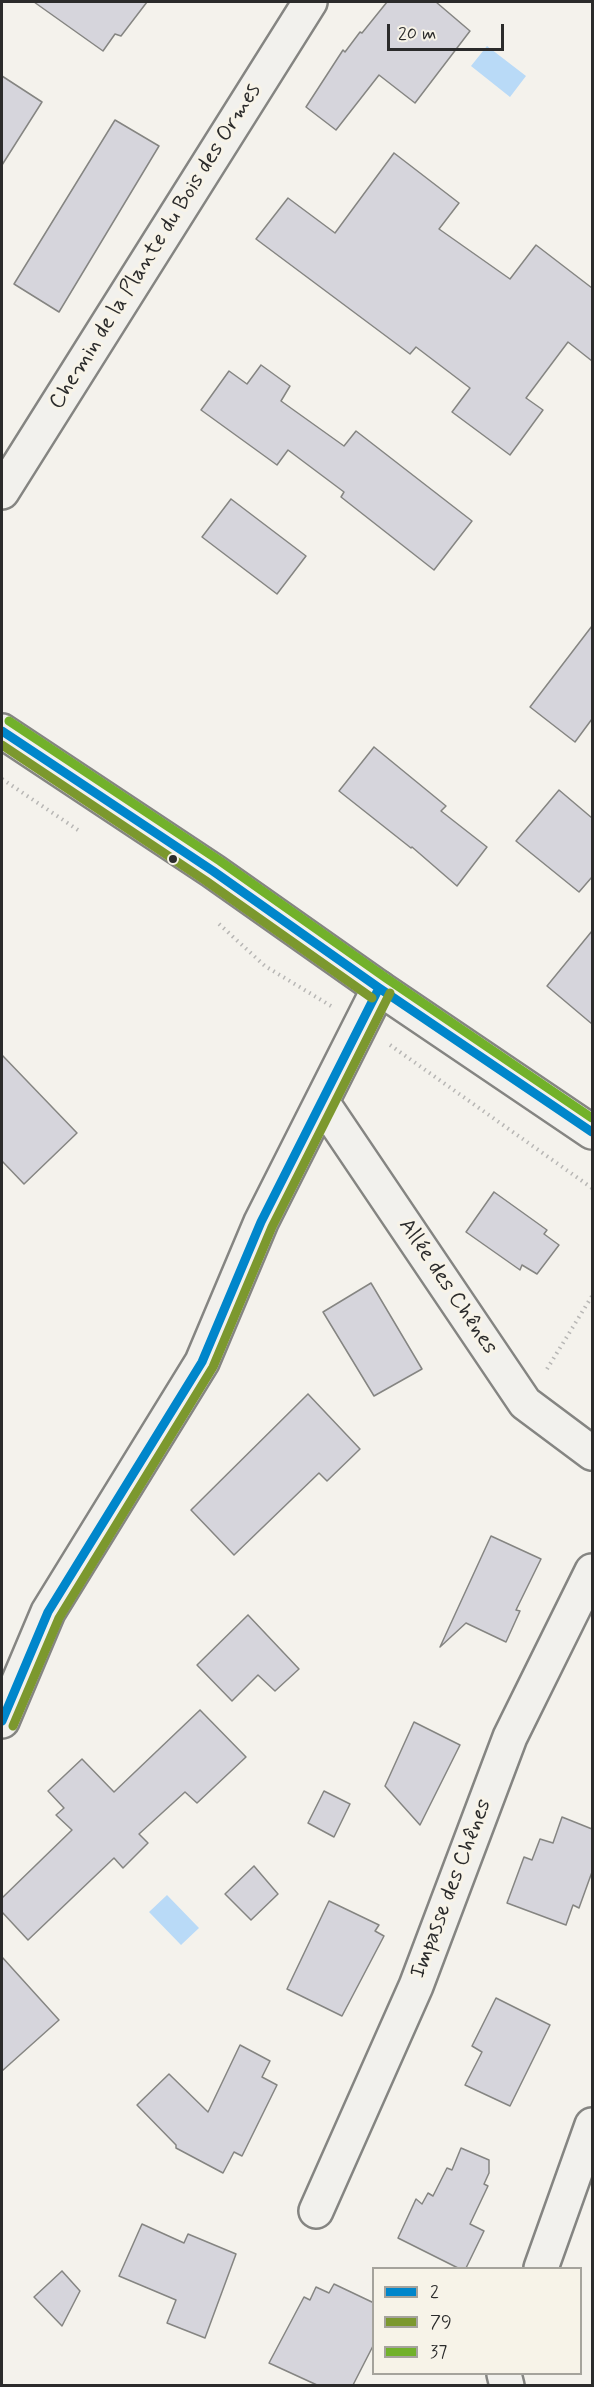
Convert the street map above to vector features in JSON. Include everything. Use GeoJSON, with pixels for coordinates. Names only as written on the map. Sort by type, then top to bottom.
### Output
{"type":"FeatureCollection","features":[{"type":"Feature","properties":{"kind":"street","name":"Chemin de la Plante du Bois des Ormes"},"geometry":{"type":"LineString","coordinates":[[2,492],[310,2]]}},
{"type":"Feature","properties":{"kind":"street"},"geometry":{"type":"LineString","coordinates":[[2,731],[213,871],[379,988],[592,1132]]}},
{"type":"Feature","properties":{"kind":"street"},"geometry":{"type":"LineString","coordinates":[[2,1721],[48,1612],[202,1362],[261,1222],[379,988]]}},
{"type":"Feature","properties":{"kind":"street","name":"Allée des Chênes"},"geometry":{"type":"LineString","coordinates":[[322,1102],[525,1403],[592,1453]]}},
{"type":"Feature","properties":{"kind":"street","name":"Impasse des Chênes"},"geometry":{"type":"LineString","coordinates":[[316,2211],[416,1986],[510,1737],[592,1571]]}},
{"type":"Feature","properties":{"kind":"street"},"geometry":{"type":"LineString","coordinates":[[541,2267],[592,2128]]}},
{"type":"Feature","properties":{"kind":"path"},"geometry":{"type":"LineString","coordinates":[[2,779],[83,833]]}},
{"type":"Feature","properties":{"kind":"path"},"geometry":{"type":"LineString","coordinates":[[212,916],[265,966],[360,1025],[592,1188]]}},
{"type":"Feature","properties":{"kind":"path"},"geometry":{"type":"LineString","coordinates":[[525,1403],[592,1296]]}},
{"type":"Feature","properties":{"kind":"water"},"geometry":{"type":"Polygon","coordinates":[[[487,46],[526,76],[510,97],[471,66],[487,46]]]}},
{"type":"Feature","properties":{"kind":"water"},"geometry":{"type":"Polygon","coordinates":[[[167,1895],[199,1928],[181,1945],[149,1912],[167,1895]]]}},
{"type":"Feature","properties":{"kind":"building"},"geometry":{"type":"Polygon","coordinates":[[[34,2],[147,2],[121,36],[115,34],[103,51],[34,2]]]}},
{"type":"Feature","properties":{"kind":"building"},"geometry":{"type":"Polygon","coordinates":[[[387,2],[436,2],[470,31],[415,103],[379,75],[336,130],[306,107],[343,50],[345,52],[387,2]]]}},
{"type":"Feature","properties":{"kind":"building"},"geometry":{"type":"Polygon","coordinates":[[[2,76],[42,102],[2,165],[2,76]]]}},
{"type":"Feature","properties":{"kind":"building"},"geometry":{"type":"Polygon","coordinates":[[[115,120],[159,146],[59,312],[14,284],[115,120]]]}},
{"type":"Feature","properties":{"kind":"building"},"geometry":{"type":"Polygon","coordinates":[[[394,153],[459,203],[439,229],[510,279],[536,245],[592,288],[592,361],[568,342],[526,398],[543,410],[510,455],[452,412],[470,388],[416,347],[410,354],[256,239],[288,198],[335,233],[394,153]]]}},
{"type":"Feature","properties":{"kind":"building"},"geometry":{"type":"Polygon","coordinates":[[[261,365],[290,386],[281,401],[344,446],[356,431],[472,521],[434,570],[341,497],[344,492],[288,450],[277,465],[201,410],[229,371],[247,384],[261,365]]]}},
{"type":"Feature","properties":{"kind":"building"},"geometry":{"type":"Polygon","coordinates":[[[231,499],[306,556],[277,594],[202,537],[231,499]]]}},
{"type":"Feature","properties":{"kind":"building"},"geometry":{"type":"Polygon","coordinates":[[[592,626],[592,719],[575,742],[530,707],[592,626]]]}},
{"type":"Feature","properties":{"kind":"building"},"geometry":{"type":"Polygon","coordinates":[[[374,747],[446,806],[441,811],[487,847],[457,886],[412,847],[339,791],[374,747]]]}},
{"type":"Feature","properties":{"kind":"building"},"geometry":{"type":"Polygon","coordinates":[[[559,790],[592,818],[592,877],[579,892],[516,841],[559,790]]]}},
{"type":"Feature","properties":{"kind":"building"},"geometry":{"type":"Polygon","coordinates":[[[592,931],[592,1024],[547,986],[592,931]]]}},
{"type":"Feature","properties":{"kind":"building"},"geometry":{"type":"Polygon","coordinates":[[[2,1055],[77,1133],[24,1184],[2,1161],[2,1055]]]}},
{"type":"Feature","properties":{"kind":"building"},"geometry":{"type":"Polygon","coordinates":[[[494,1192],[547,1230],[544,1234],[559,1245],[537,1274],[522,1265],[520,1270],[466,1232],[494,1192]]]}},
{"type":"Feature","properties":{"kind":"building"},"geometry":{"type":"Polygon","coordinates":[[[371,1283],[422,1369],[374,1396],[323,1312],[371,1283]]]}},
{"type":"Feature","properties":{"kind":"building"},"geometry":{"type":"Polygon","coordinates":[[[308,1394],[360,1449],[327,1481],[319,1473],[234,1555],[191,1510],[308,1394]]]}},
{"type":"Feature","properties":{"kind":"building"},"geometry":{"type":"Polygon","coordinates":[[[491,1536],[541,1559],[516,1610],[520,1611],[506,1642],[466,1623],[440,1647],[491,1536]]]}},
{"type":"Feature","properties":{"kind":"building"},"geometry":{"type":"Polygon","coordinates":[[[248,1615],[299,1669],[275,1691],[258,1675],[232,1701],[197,1665],[248,1615]]]}},
{"type":"Feature","properties":{"kind":"building"},"geometry":{"type":"Polygon","coordinates":[[[200,1710],[246,1757],[197,1803],[185,1792],[139,1834],[148,1843],[123,1868],[114,1858],[28,1940],[2,1912],[2,1898],[72,1830],[56,1815],[64,1808],[48,1791],[82,1759],[114,1792],[200,1710]]]}},
{"type":"Feature","properties":{"kind":"building"},"geometry":{"type":"Polygon","coordinates":[[[414,1722],[460,1745],[420,1825],[385,1786],[414,1722]]]}},
{"type":"Feature","properties":{"kind":"building"},"geometry":{"type":"Polygon","coordinates":[[[324,1791],[350,1804],[334,1837],[308,1823],[324,1791]]]}},
{"type":"Feature","properties":{"kind":"building"},"geometry":{"type":"Polygon","coordinates":[[[562,1817],[592,1829],[592,1872],[579,1908],[573,1905],[566,1925],[507,1903],[524,1857],[532,1860],[540,1839],[553,1843],[562,1817]]]}},
{"type":"Feature","properties":{"kind":"building"},"geometry":{"type":"Polygon","coordinates":[[[254,1866],[278,1894],[251,1920],[225,1894],[254,1866]]]}},
{"type":"Feature","properties":{"kind":"building"},"geometry":{"type":"Polygon","coordinates":[[[329,1901],[379,1925],[375,1931],[384,1936],[342,2016],[287,1989],[329,1901]]]}},
{"type":"Feature","properties":{"kind":"building"},"geometry":{"type":"Polygon","coordinates":[[[2,1957],[59,2020],[2,2071],[2,1957]]]}},
{"type":"Feature","properties":{"kind":"building"},"geometry":{"type":"Polygon","coordinates":[[[496,1998],[550,2025],[510,2106],[465,2085],[482,2052],[472,2046],[496,1998]]]}},
{"type":"Feature","properties":{"kind":"building"},"geometry":{"type":"Polygon","coordinates":[[[240,2045],[270,2061],[262,2077],[277,2085],[242,2156],[234,2152],[223,2173],[176,2148],[176,2145],[137,2105],[169,2074],[208,2112],[240,2045]]]}},
{"type":"Feature","properties":{"kind":"building"},"geometry":{"type":"Polygon","coordinates":[[[461,2148],[489,2160],[489,2173],[484,2184],[488,2186],[470,2224],[484,2231],[466,2267],[456,2267],[398,2238],[416,2199],[422,2204],[428,2193],[433,2196],[447,2168],[452,2170],[461,2148]]]}},
{"type":"Feature","properties":{"kind":"building"},"geometry":{"type":"Polygon","coordinates":[[[142,2224],[184,2243],[188,2234],[236,2254],[205,2338],[167,2323],[176,2300],[119,2276],[142,2224]]]}},
{"type":"Feature","properties":{"kind":"building"},"geometry":{"type":"Polygon","coordinates":[[[62,2271],[80,2291],[62,2326],[34,2297],[62,2271]]]}},
{"type":"Feature","properties":{"kind":"building"},"geometry":{"type":"Polygon","coordinates":[[[334,2284],[372,2302],[372,2348],[353,2385],[317,2385],[269,2363],[304,2297],[310,2300],[316,2287],[329,2293],[334,2284]]]}},
{"type":"Feature","properties":{"kind":"transit line","name":"37"},"geometry":{"type":"LineString","coordinates":[[9,721],[220,861],[386,978],[592,1118]]}},
{"type":"Feature","properties":{"kind":"transit line","name":"2"},"geometry":{"type":"LineString","coordinates":[[2,731],[213,871],[379,988],[592,1132]]}},
{"type":"Feature","properties":{"kind":"transit line","name":"79"},"geometry":{"type":"LineString","coordinates":[[2,745],[206,881],[372,998]]}},
{"type":"Feature","properties":{"kind":"transit line","name":"2"},"geometry":{"type":"LineString","coordinates":[[2,1721],[48,1612],[202,1362],[261,1222],[379,988]]}},
{"type":"Feature","properties":{"kind":"transit line","name":"79"},"geometry":{"type":"LineString","coordinates":[[13,1726],[59,1618],[213,1367],[272,1227],[390,993]]}}]}
